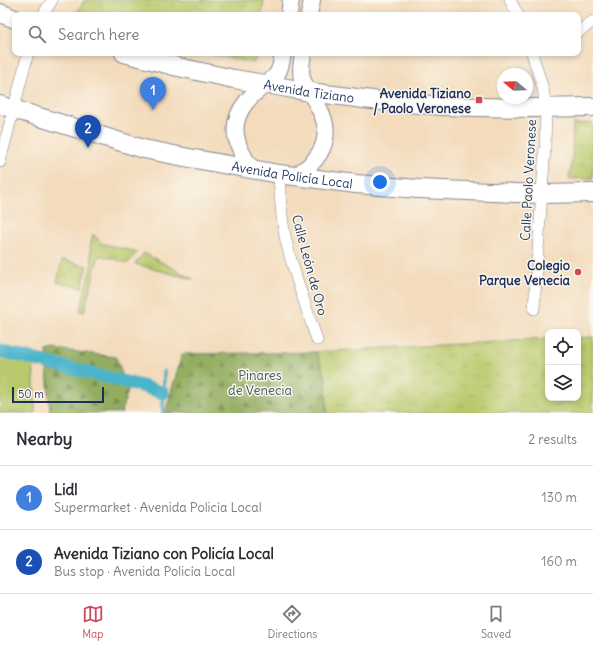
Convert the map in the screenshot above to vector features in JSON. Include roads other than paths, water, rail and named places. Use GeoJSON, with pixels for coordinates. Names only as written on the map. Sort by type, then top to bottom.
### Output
{"type":"FeatureCollection","features":[{"type":"Feature","properties":{"kind":"main road"},"geometry":{"type":"LineString","coordinates":[[0,13],[12,18]]}},
{"type":"Feature","properties":{"kind":"main road","name":"Avenida Tiziano"},"geometry":{"type":"LineString","coordinates":[[136,56],[234,79],[310,92],[372,100],[443,106],[498,108],[593,106]]}},
{"type":"Feature","properties":{"kind":"main road","name":"Avenida Policía Local"},"geometry":{"type":"LineString","coordinates":[[7,107],[144,149],[286,175],[356,184],[419,189],[542,194],[593,193]]}},
{"type":"Feature","properties":{"kind":"street"},"geometry":{"type":"LineString","coordinates":[[45,12],[52,0]]}},
{"type":"Feature","properties":{"kind":"street"},"geometry":{"type":"LineString","coordinates":[[290,12],[292,0]]}},
{"type":"Feature","properties":{"kind":"street"},"geometry":{"type":"LineString","coordinates":[[310,12],[312,0]]}},
{"type":"Feature","properties":{"kind":"street"},"geometry":{"type":"LineString","coordinates":[[510,0],[516,12]]}},
{"type":"Feature","properties":{"kind":"street"},"geometry":{"type":"LineString","coordinates":[[581,30],[593,21]]}},
{"type":"Feature","properties":{"kind":"street"},"geometry":{"type":"LineString","coordinates":[[0,162],[7,107],[27,56]]}},
{"type":"Feature","properties":{"kind":"street"},"geometry":{"type":"LineString","coordinates":[[252,169],[239,150],[236,135],[237,121],[243,107],[247,102],[278,73],[282,56]]}},
{"type":"Feature","properties":{"kind":"street"},"geometry":{"type":"LineString","coordinates":[[286,175],[303,171],[315,160],[325,141],[326,127],[324,120],[301,76],[303,56]]}},
{"type":"Feature","properties":{"kind":"street","name":"Calle Paolo Veronese"},"geometry":{"type":"LineString","coordinates":[[534,309],[545,147],[546,107],[535,56]]}},
{"type":"Feature","properties":{"kind":"street","name":"Calle León de Oro"},"geometry":{"type":"LineString","coordinates":[[286,175],[282,212],[286,241],[317,340]]}},
{"type":"Feature","properties":{"kind":"waterway"},"geometry":{"type":"LineString","coordinates":[[0,351],[142,386],[163,393]]}},
{"type":"Feature","properties":{"kind":"waterway"},"geometry":{"type":"LineString","coordinates":[[163,413],[164,371]]}},
{"type":"Feature","properties":{"kind":"place","name":"Avenida Tiziano / Paolo Veronese"},"geometry":{"type":"Point","coordinates":[479,100]}},
{"type":"Feature","properties":{"kind":"place","name":"Lidl"},"geometry":{"type":"Point","coordinates":[153,110]}},
{"type":"Feature","properties":{"kind":"place","name":"Avenida Tiziano con Policía Local"},"geometry":{"type":"Point","coordinates":[88,148]}},
{"type":"Feature","properties":{"kind":"place","name":"Colegio Parque Venecia"},"geometry":{"type":"Point","coordinates":[578,272]}},
{"type":"Feature","properties":{"kind":"park label","name":"Pinares de Venecia"},"geometry":{"type":"Point","coordinates":[260,382]}}]}
